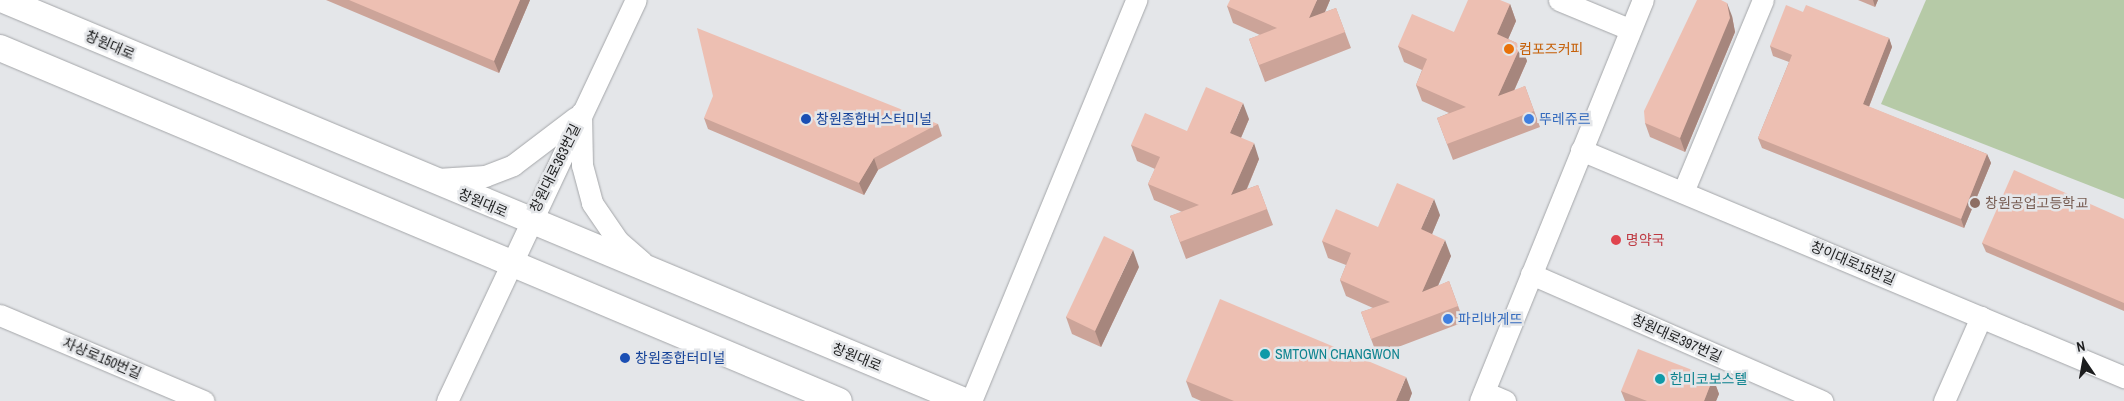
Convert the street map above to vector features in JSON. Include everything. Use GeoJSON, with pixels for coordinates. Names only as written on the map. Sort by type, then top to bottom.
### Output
{"type":"FeatureCollection","features":[{"type":"Feature","properties":{"kind":"main road","name":"창원대로"},"geometry":{"type":"LineString","coordinates":[[4,0],[528,223],[964,401]]}},
{"type":"Feature","properties":{"kind":"main road"},"geometry":{"type":"LineString","coordinates":[[0,48],[840,401]]}},
{"type":"Feature","properties":{"kind":"street","name":"창원대로363번길"},"geometry":{"type":"LineString","coordinates":[[447,401],[528,223],[636,0]]}},
{"type":"Feature","properties":{"kind":"street"},"geometry":{"type":"LineString","coordinates":[[971,401],[1136,0]]}},
{"type":"Feature","properties":{"kind":"street"},"geometry":{"type":"LineString","coordinates":[[1559,0],[1629,29]]}},
{"type":"Feature","properties":{"kind":"street"},"geometry":{"type":"LineString","coordinates":[[1505,401],[1482,397],[1629,29],[1643,0]]}},
{"type":"Feature","properties":{"kind":"street"},"geometry":{"type":"LineString","coordinates":[[1683,192],[1763,0]]}},
{"type":"Feature","properties":{"kind":"street","name":"창원대로363번길"},"geometry":{"type":"LineString","coordinates":[[424,179],[485,176],[513,165],[581,113]]}},
{"type":"Feature","properties":{"kind":"street","name":"창원대로363번길"},"geometry":{"type":"LineString","coordinates":[[581,113],[582,165],[592,203],[618,241],[656,275]]}},
{"type":"Feature","properties":{"kind":"street","name":"창이대로15번길"},"geometry":{"type":"LineString","coordinates":[[1581,150],[2124,377]]}},
{"type":"Feature","properties":{"kind":"street","name":"창원대로397번길"},"geometry":{"type":"LineString","coordinates":[[1531,274],[1822,401]]}},
{"type":"Feature","properties":{"kind":"street","name":"차상로150번길"},"geometry":{"type":"LineString","coordinates":[[0,315],[204,401]]}},
{"type":"Feature","properties":{"kind":"street"},"geometry":{"type":"LineString","coordinates":[[1944,401],[1981,317]]}},
{"type":"Feature","properties":{"kind":"green space"},"geometry":{"type":"Polygon","coordinates":[[[1926,0],[2124,0],[2124,199],[1881,104],[1926,0]]]}},
{"type":"Feature","properties":{"kind":"building"},"geometry":{"type":"Polygon","coordinates":[[[349,0],[520,0],[494,61],[349,0]]]}},
{"type":"Feature","properties":{"kind":"building"},"geometry":{"type":"Polygon","coordinates":[[[1230,0],[1317,0],[1309,18],[1336,8],[1345,32],[1259,65],[1249,39],[1277,28],[1227,6],[1230,0]]]}},
{"type":"Feature","properties":{"kind":"building"},"geometry":{"type":"Polygon","coordinates":[[[1468,0],[1500,0],[1510,4],[1497,34],[1521,45],[1498,96],[1525,86],[1534,111],[1447,144],[1437,118],[1466,107],[1416,85],[1427,59],[1398,46],[1412,14],[1454,32],[1468,0]]]}},
{"type":"Feature","properties":{"kind":"building"},"geometry":{"type":"Polygon","coordinates":[[[1697,0],[1721,0],[1727,3],[1730,18],[1680,138],[1645,123],[1644,111],[1697,0]]]}},
{"type":"Feature","properties":{"kind":"building"},"geometry":{"type":"Polygon","coordinates":[[[1786,5],[1803,12],[1806,5],[1889,38],[1863,104],[1987,154],[1961,219],[1758,138],[1792,55],[1770,46],[1786,5]]]}},
{"type":"Feature","properties":{"kind":"building","name":"창원종합버스터미널"},"geometry":{"type":"Polygon","coordinates":[[[697,28],[938,124],[874,158],[859,183],[704,118],[713,96],[697,28]]]}},
{"type":"Feature","properties":{"kind":"building"},"geometry":{"type":"Polygon","coordinates":[[[1206,87],[1243,103],[1230,133],[1254,143],[1231,195],[1258,185],[1267,209],[1180,242],[1170,216],[1199,205],[1148,184],[1160,157],[1131,145],[1145,113],[1187,131],[1206,87]]]}},
{"type":"Feature","properties":{"kind":"building"},"geometry":{"type":"Polygon","coordinates":[[[2014,170],[2124,219],[2124,303],[1982,243],[2014,170]]]}},
{"type":"Feature","properties":{"kind":"building"},"geometry":{"type":"Polygon","coordinates":[[[1397,183],[1434,199],[1421,229],[1445,240],[1422,292],[1449,281],[1458,306],[1371,339],[1361,312],[1390,302],[1340,280],[1351,253],[1322,241],[1336,209],[1378,227],[1397,183]]]}},
{"type":"Feature","properties":{"kind":"building"},"geometry":{"type":"Polygon","coordinates":[[[1104,236],[1133,250],[1095,331],[1066,317],[1104,236]]]}},
{"type":"Feature","properties":{"kind":"building","name":"SMTOWN CHANGWON"},"geometry":{"type":"Polygon","coordinates":[[[1220,299],[1406,377],[1396,401],[1234,401],[1186,381],[1220,299]]]}},
{"type":"Feature","properties":{"kind":"building"},"geometry":{"type":"Polygon","coordinates":[[[1638,349],[1713,378],[1704,401],[1647,401],[1621,391],[1638,349]]]}},
{"type":"Feature","properties":{"kind":"place","name":"컴포즈커피"},"geometry":{"type":"Point","coordinates":[1509,49]}},
{"type":"Feature","properties":{"kind":"place","name":"창원종합버스터미널"},"geometry":{"type":"Point","coordinates":[806,119]}},
{"type":"Feature","properties":{"kind":"place","name":"뚜레쥬르"},"geometry":{"type":"Point","coordinates":[1529,119]}},
{"type":"Feature","properties":{"kind":"place","name":"창원공업고등학교"},"geometry":{"type":"Point","coordinates":[1975,203]}},
{"type":"Feature","properties":{"kind":"place","name":"명약국"},"geometry":{"type":"Point","coordinates":[1616,240]}},
{"type":"Feature","properties":{"kind":"place","name":"파리바게뜨"},"geometry":{"type":"Point","coordinates":[1448,319]}},
{"type":"Feature","properties":{"kind":"place","name":"SMTOWN CHANGWON"},"geometry":{"type":"Point","coordinates":[1265,354]}},
{"type":"Feature","properties":{"kind":"place","name":"창원종합터미널"},"geometry":{"type":"Point","coordinates":[625,358]}},
{"type":"Feature","properties":{"kind":"place","name":"한미코보스텔"},"geometry":{"type":"Point","coordinates":[1660,379]}}]}
